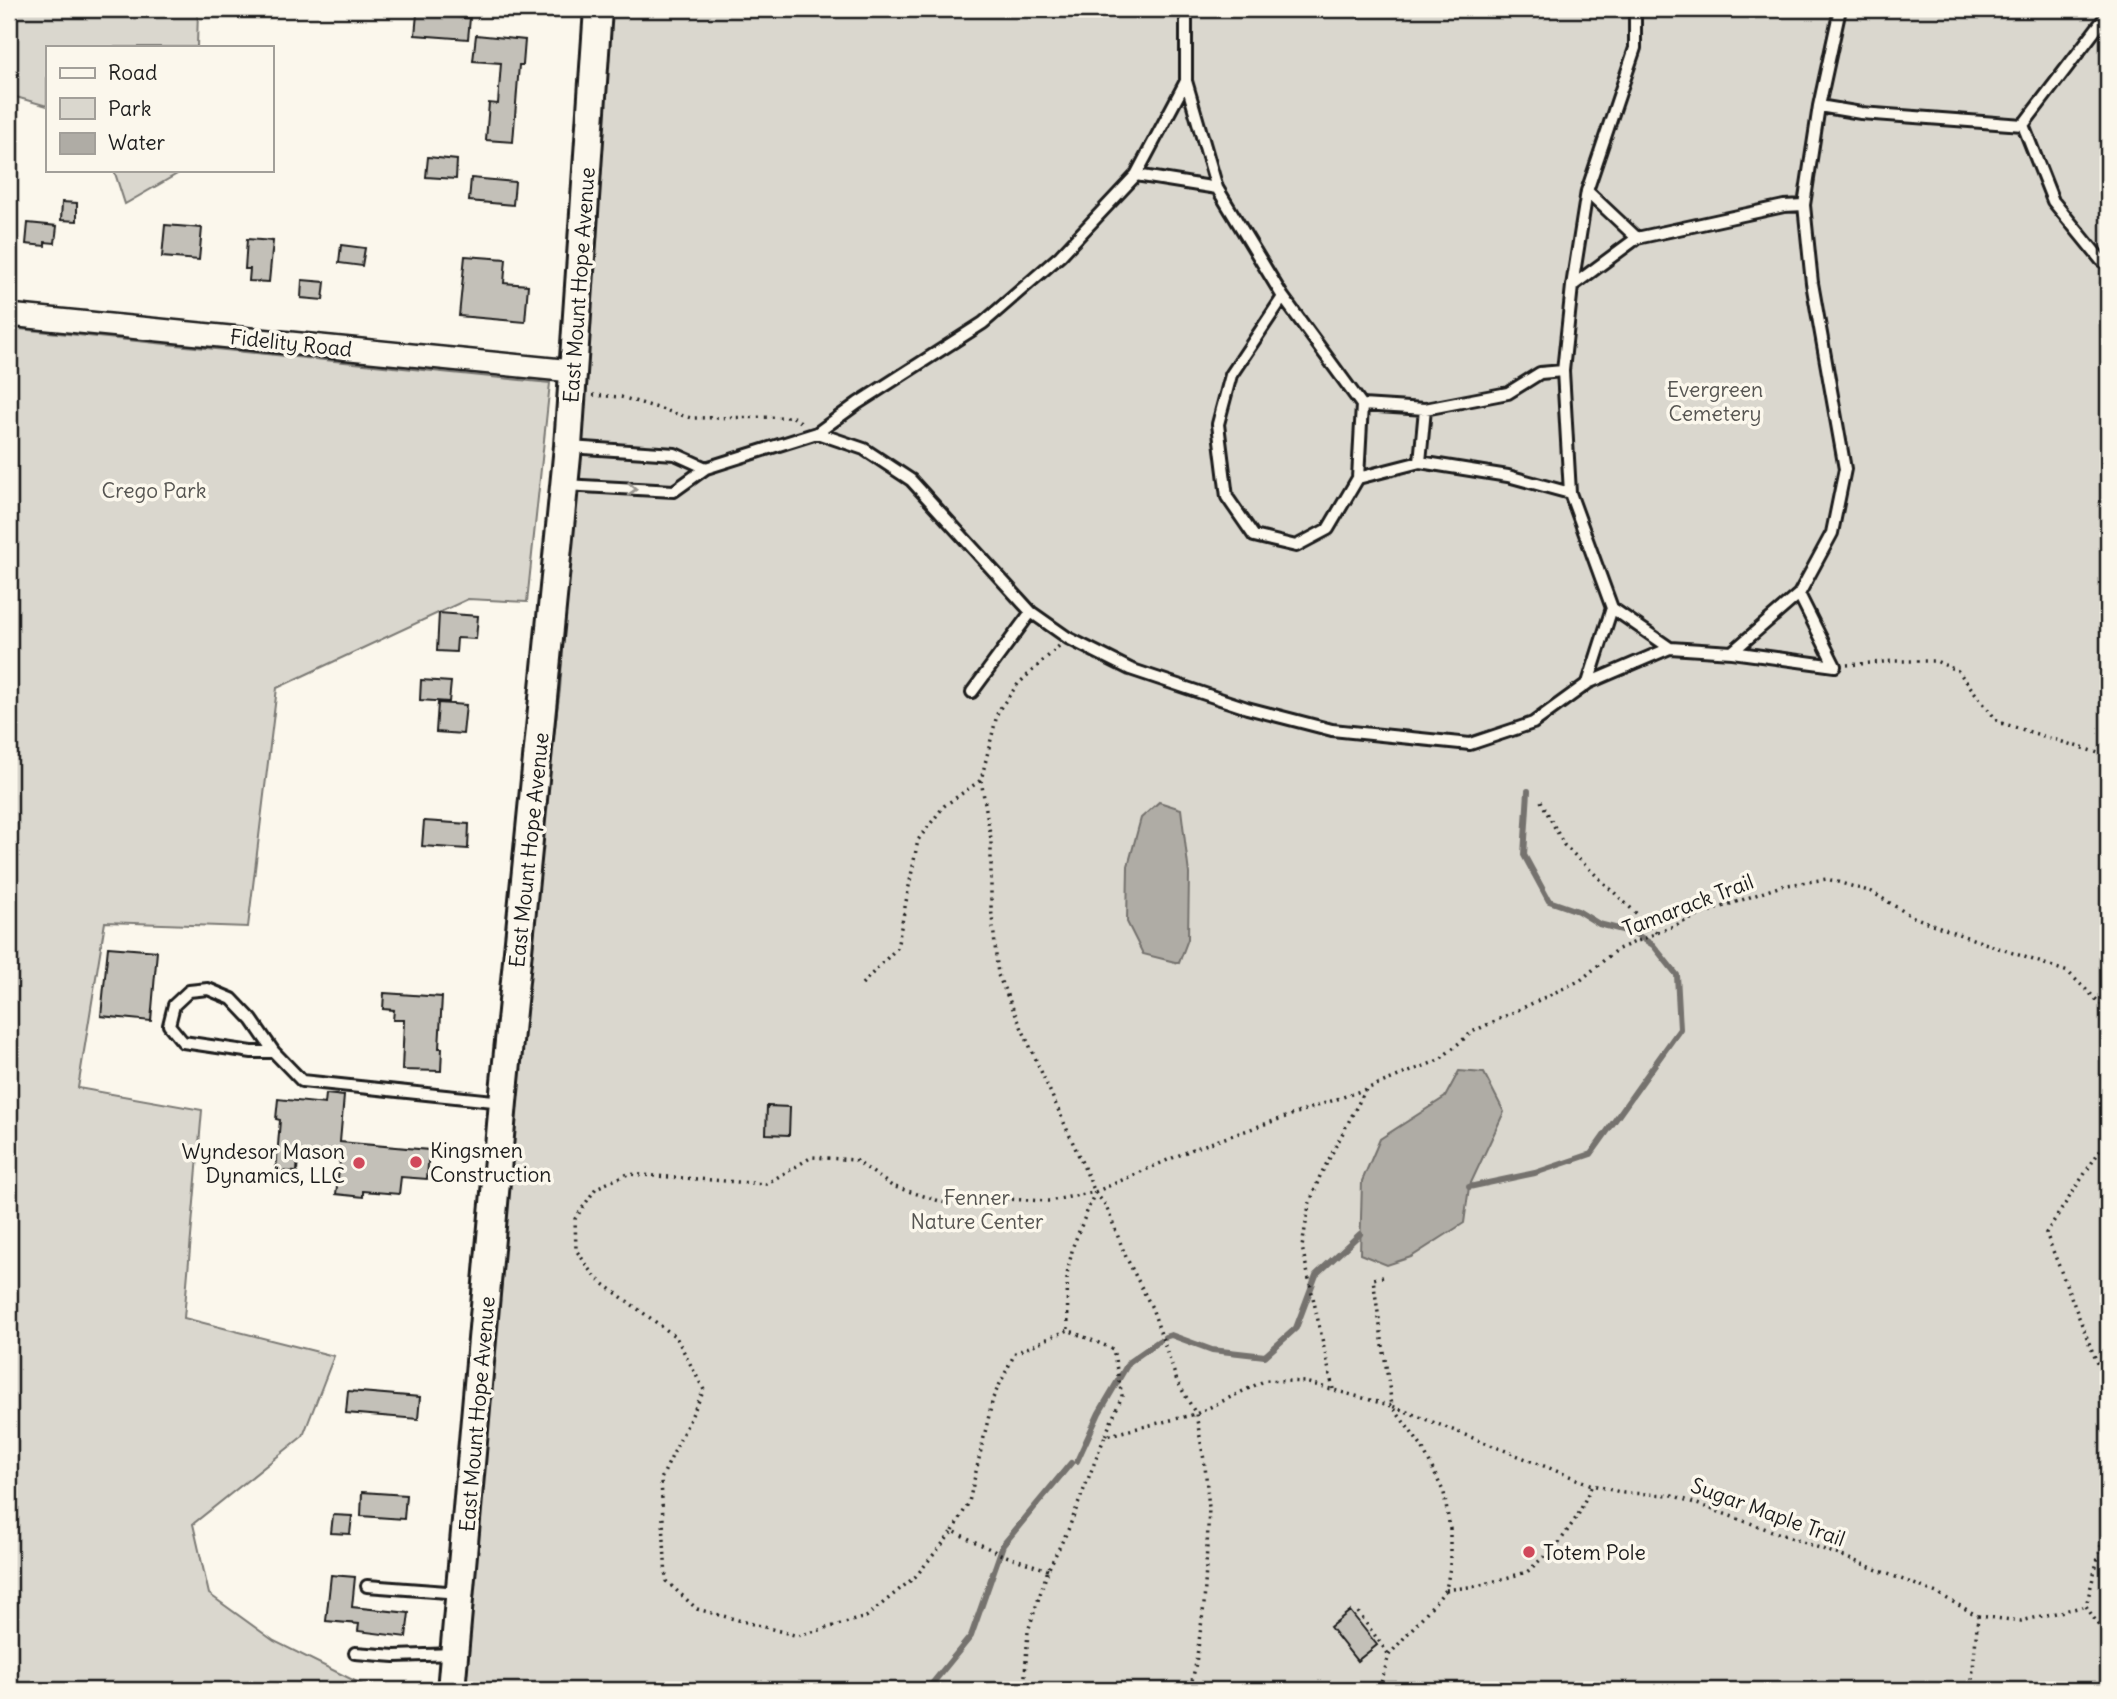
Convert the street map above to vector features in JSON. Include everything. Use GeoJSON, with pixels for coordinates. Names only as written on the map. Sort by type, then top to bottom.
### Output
{"type":"FeatureCollection","features":[{"type":"Feature","properties":{"kind":"street","name":"East Mount Hope Avenue"},"geometry":{"type":"LineString","coordinates":[[451,1690],[503,1102],[568,446],[598,9]]}},
{"type":"Feature","properties":{"kind":"street","name":"Fidelity Road"},"geometry":{"type":"LineString","coordinates":[[9,315],[572,371]]}},
{"type":"Feature","properties":{"kind":"lane"},"geometry":{"type":"LineString","coordinates":[[1186,9],[1186,80],[1217,188],[1283,297],[1362,405],[1358,478],[1328,529],[1296,546],[1254,536],[1227,497],[1218,424],[1231,375],[1283,297]]}},
{"type":"Feature","properties":{"kind":"lane"},"geometry":{"type":"LineString","coordinates":[[1635,9],[1635,48],[1587,191],[1572,286],[1563,371],[1570,493],[1612,608],[1670,648]]}},
{"type":"Feature","properties":{"kind":"lane"},"geometry":{"type":"LineString","coordinates":[[1732,652],[1799,594],[1832,533],[1845,469],[1812,283],[1804,205],[1819,106],[1840,9]]}},
{"type":"Feature","properties":{"kind":"lane"},"geometry":{"type":"LineString","coordinates":[[2022,125],[2103,20],[2108,18]]}},
{"type":"Feature","properties":{"kind":"lane"},"geometry":{"type":"LineString","coordinates":[[564,485],[674,491],[706,468],[817,433],[858,403],[983,323],[1060,256],[1136,174],[1186,80]]}},
{"type":"Feature","properties":{"kind":"lane"},"geometry":{"type":"LineString","coordinates":[[1819,106],[1861,113],[2022,125]]}},
{"type":"Feature","properties":{"kind":"lane"},"geometry":{"type":"LineString","coordinates":[[2022,125],[2053,201],[2101,260],[2108,264]]}},
{"type":"Feature","properties":{"kind":"lane"},"geometry":{"type":"LineString","coordinates":[[1136,174],[1217,188]]}},
{"type":"Feature","properties":{"kind":"lane"},"geometry":{"type":"LineString","coordinates":[[1587,191],[1637,238]]}},
{"type":"Feature","properties":{"kind":"lane"},"geometry":{"type":"LineString","coordinates":[[1572,286],[1637,238],[1784,206],[1804,205]]}},
{"type":"Feature","properties":{"kind":"lane"},"geometry":{"type":"LineString","coordinates":[[1362,405],[1425,409],[1508,393],[1541,373],[1563,371]]}},
{"type":"Feature","properties":{"kind":"lane"},"geometry":{"type":"LineString","coordinates":[[1420,462],[1425,409]]}},
{"type":"Feature","properties":{"kind":"lane"},"geometry":{"type":"LineString","coordinates":[[817,433],[864,449],[911,480],[1031,612],[1068,638],[1130,669],[1247,708],[1332,730],[1470,744],[1533,723],[1588,683],[1670,648],[1732,652],[1835,666]]}},
{"type":"Feature","properties":{"kind":"lane"},"geometry":{"type":"LineString","coordinates":[[568,446],[675,454],[706,468]]}},
{"type":"Feature","properties":{"kind":"lane"},"geometry":{"type":"LineString","coordinates":[[1358,478],[1420,462],[1508,476],[1570,493]]}},
{"type":"Feature","properties":{"kind":"lane"},"geometry":{"type":"LineString","coordinates":[[1799,594],[1835,666]]}},
{"type":"Feature","properties":{"kind":"lane"},"geometry":{"type":"LineString","coordinates":[[1588,683],[1612,608]]}},
{"type":"Feature","properties":{"kind":"lane"},"geometry":{"type":"LineString","coordinates":[[972,692],[1031,612]]}},
{"type":"Feature","properties":{"kind":"lane"},"geometry":{"type":"LineString","coordinates":[[274,1052],[252,1052],[183,1042],[169,1025],[174,1004],[189,990],[208,989],[232,999],[252,1020],[274,1052],[302,1081],[503,1102]]}},
{"type":"Feature","properties":{"kind":"lane"},"geometry":{"type":"LineString","coordinates":[[368,1586],[460,1593]]}},
{"type":"Feature","properties":{"kind":"lane"},"geometry":{"type":"LineString","coordinates":[[355,1653],[395,1656],[455,1654]]}},
{"type":"Feature","properties":{"kind":"path"},"geometry":{"type":"LineString","coordinates":[[590,394],[621,397],[691,418],[793,418],[817,433]]}},
{"type":"Feature","properties":{"kind":"path"},"geometry":{"type":"LineString","coordinates":[[1068,638],[1018,684],[998,711],[981,780],[991,839],[991,906],[998,975],[1095,1192],[1106,1206],[1126,1257],[1152,1308],[1177,1381],[1196,1414],[1209,1507],[1204,1605],[1190,1690]]}},
{"type":"Feature","properties":{"kind":"path"},"geometry":{"type":"LineString","coordinates":[[1835,666],[1895,661],[1936,662],[1958,671],[1998,722],[2108,756]]}},
{"type":"Feature","properties":{"kind":"path"},"geometry":{"type":"LineString","coordinates":[[862,984],[897,948],[918,840],[944,806],[981,780]]}},
{"type":"Feature","properties":{"kind":"path"},"geometry":{"type":"LineString","coordinates":[[1541,801],[1564,845],[1657,933]]}},
{"type":"Feature","properties":{"kind":"path","name":"Tamarack Trail"},"geometry":{"type":"LineString","coordinates":[[953,1531],[916,1576],[866,1617],[798,1636],[696,1609],[666,1581],[662,1479],[704,1390],[676,1337],[597,1279],[576,1250],[575,1219],[596,1188],[628,1174],[766,1184],[812,1157],[855,1160],[892,1186],[949,1204],[1004,1199],[1049,1201],[1095,1192],[1193,1149],[1366,1089],[1439,1060],[1472,1032],[1581,980],[1616,950],[1705,912],[1781,886],[1827,878],[1872,892],[1911,916],[2068,972],[2108,1012]]}},
{"type":"Feature","properties":{"kind":"path"},"geometry":{"type":"LineString","coordinates":[[1333,1390],[1302,1247],[1309,1205],[1320,1176],[1366,1089]]}},
{"type":"Feature","properties":{"kind":"path"},"geometry":{"type":"LineString","coordinates":[[2108,1138],[2046,1233],[2092,1353],[2108,1384]]}},
{"type":"Feature","properties":{"kind":"path"},"geometry":{"type":"LineString","coordinates":[[1068,1329],[1067,1275],[1073,1247],[1095,1192]]}},
{"type":"Feature","properties":{"kind":"path"},"geometry":{"type":"LineString","coordinates":[[1378,1690],[1389,1655],[1446,1590],[1450,1566],[1450,1529],[1444,1493],[1422,1447],[1392,1406],[1373,1279],[1383,1277]]}},
{"type":"Feature","properties":{"kind":"path"},"geometry":{"type":"LineString","coordinates":[[1024,1690],[1028,1631],[1048,1570],[1068,1530],[1122,1396],[1113,1349],[1068,1329],[1015,1353],[993,1398],[969,1502],[953,1531],[1000,1554],[1048,1570]]}},
{"type":"Feature","properties":{"kind":"path","name":"Sugar Maple Trail"},"geometry":{"type":"LineString","coordinates":[[1105,1436],[1196,1414],[1266,1380],[1305,1382],[1392,1406],[1592,1485],[1624,1493],[1672,1495],[1937,1593],[1978,1616]]}},
{"type":"Feature","properties":{"kind":"path"},"geometry":{"type":"LineString","coordinates":[[1446,1590],[1477,1586],[1527,1572],[1559,1543],[1578,1515],[1592,1485]]}},
{"type":"Feature","properties":{"kind":"path"},"geometry":{"type":"LineString","coordinates":[[2108,1518],[2086,1606],[2108,1640]]}},
{"type":"Feature","properties":{"kind":"path"},"geometry":{"type":"LineString","coordinates":[[1971,1690],[1978,1616],[2021,1621],[2086,1606]]}},
{"type":"Feature","properties":{"kind":"path"},"geometry":{"type":"LineString","coordinates":[[1358,1612],[1389,1655]]}},
{"type":"Feature","properties":{"kind":"green space"},"geometry":{"type":"Polygon","coordinates":[[[9,9],[198,9],[197,46],[46,46],[46,106],[9,95],[9,9]]]}},
{"type":"Feature","properties":{"kind":"green space"},"geometry":{"type":"Polygon","coordinates":[[[606,9],[2108,9],[2108,1690],[453,1690],[503,1102],[560,690],[606,9]]]}},
{"type":"Feature","properties":{"kind":"green space"},"geometry":{"type":"Polygon","coordinates":[[[115,172],[181,172],[125,204],[115,172]]]}},
{"type":"Feature","properties":{"kind":"green space","name":"Crego Park"},"geometry":{"type":"Polygon","coordinates":[[[9,328],[550,383],[527,602],[468,599],[277,688],[248,927],[105,922],[78,1088],[202,1110],[184,1318],[334,1356],[303,1436],[193,1524],[209,1594],[274,1641],[373,1690],[9,1690],[9,328]]]}},
{"type":"Feature","properties":{"kind":"water"},"geometry":{"type":"Polygon","coordinates":[[[1159,802],[1181,809],[1189,874],[1188,939],[1179,963],[1143,954],[1127,922],[1128,866],[1141,818],[1159,802]]]}},
{"type":"Feature","properties":{"kind":"water"},"geometry":{"type":"Polygon","coordinates":[[[1459,1071],[1484,1073],[1504,1112],[1469,1187],[1464,1223],[1411,1257],[1387,1265],[1360,1254],[1362,1181],[1380,1139],[1445,1097],[1459,1071]]]}},
{"type":"Feature","properties":{"kind":"building"},"geometry":{"type":"Polygon","coordinates":[[[417,14],[470,18],[468,39],[415,35],[417,14]]]}},
{"type":"Feature","properties":{"kind":"building"},"geometry":{"type":"Polygon","coordinates":[[[476,35],[525,40],[523,65],[519,65],[513,142],[486,140],[489,103],[498,104],[501,63],[473,61],[476,35]]]}},
{"type":"Feature","properties":{"kind":"building"},"geometry":{"type":"Polygon","coordinates":[[[428,157],[457,160],[456,179],[426,177],[428,157]]]}},
{"type":"Feature","properties":{"kind":"building"},"geometry":{"type":"Polygon","coordinates":[[[471,178],[515,182],[513,205],[469,201],[471,178]]]}},
{"type":"Feature","properties":{"kind":"building"},"geometry":{"type":"Polygon","coordinates":[[[62,202],[77,203],[77,221],[61,220],[62,202]]]}},
{"type":"Feature","properties":{"kind":"building"},"geometry":{"type":"Polygon","coordinates":[[[28,223],[57,226],[55,243],[45,242],[45,246],[26,244],[28,223]]]}},
{"type":"Feature","properties":{"kind":"building"},"geometry":{"type":"Polygon","coordinates":[[[165,225],[202,228],[199,260],[162,257],[165,225]]]}},
{"type":"Feature","properties":{"kind":"building"},"geometry":{"type":"Polygon","coordinates":[[[247,239],[273,241],[269,282],[249,281],[250,269],[245,269],[247,239]]]}},
{"type":"Feature","properties":{"kind":"building"},"geometry":{"type":"Polygon","coordinates":[[[341,245],[365,248],[362,266],[339,263],[341,245]]]}},
{"type":"Feature","properties":{"kind":"building"},"geometry":{"type":"Polygon","coordinates":[[[465,256],[506,259],[504,283],[528,285],[525,322],[459,316],[465,256]]]}},
{"type":"Feature","properties":{"kind":"building"},"geometry":{"type":"Polygon","coordinates":[[[302,280],[325,282],[323,300],[301,298],[302,280]]]}},
{"type":"Feature","properties":{"kind":"building"},"geometry":{"type":"Polygon","coordinates":[[[439,613],[478,616],[476,639],[457,638],[456,652],[437,651],[439,613]]]}},
{"type":"Feature","properties":{"kind":"building"},"geometry":{"type":"Polygon","coordinates":[[[421,680],[451,682],[449,702],[420,700],[421,680]]]}},
{"type":"Feature","properties":{"kind":"building"},"geometry":{"type":"Polygon","coordinates":[[[438,703],[466,705],[463,734],[436,732],[438,703]]]}},
{"type":"Feature","properties":{"kind":"building"},"geometry":{"type":"Polygon","coordinates":[[[424,821],[469,824],[468,849],[422,846],[424,821]]]}},
{"type":"Feature","properties":{"kind":"building"},"geometry":{"type":"Polygon","coordinates":[[[108,947],[157,951],[151,1021],[101,1016],[108,947]]]}},
{"type":"Feature","properties":{"kind":"building"},"geometry":{"type":"Polygon","coordinates":[[[384,993],[442,997],[439,1048],[442,1048],[441,1071],[402,1070],[404,1020],[393,1020],[394,1010],[383,1009],[384,993]]]}},
{"type":"Feature","properties":{"kind":"building"},"geometry":{"type":"Polygon","coordinates":[[[326,1094],[344,1096],[340,1142],[429,1150],[427,1179],[401,1177],[399,1194],[363,1191],[363,1197],[336,1194],[340,1161],[298,1156],[297,1172],[276,1171],[280,1120],[276,1119],[278,1099],[325,1104],[326,1094]]]}},
{"type":"Feature","properties":{"kind":"building"},"geometry":{"type":"Polygon","coordinates":[[[767,1106],[790,1107],[789,1135],[766,1134],[767,1106]]]}},
{"type":"Feature","properties":{"kind":"building"},"geometry":{"type":"Polygon","coordinates":[[[348,1391],[420,1397],[418,1419],[346,1413],[348,1391]]]}},
{"type":"Feature","properties":{"kind":"building"},"geometry":{"type":"Polygon","coordinates":[[[362,1492],[406,1495],[404,1519],[361,1516],[362,1492]]]}},
{"type":"Feature","properties":{"kind":"building"},"geometry":{"type":"Polygon","coordinates":[[[333,1515],[352,1516],[350,1534],[331,1533],[333,1515]]]}},
{"type":"Feature","properties":{"kind":"building"},"geometry":{"type":"Polygon","coordinates":[[[331,1575],[355,1577],[352,1607],[409,1613],[406,1637],[358,1631],[359,1624],[326,1621],[331,1575]]]}},
{"type":"Feature","properties":{"kind":"building"},"geometry":{"type":"Polygon","coordinates":[[[1350,1611],[1377,1645],[1357,1661],[1330,1627],[1350,1611]]]}},
{"type":"Feature","properties":{"kind":"waterway"},"geometry":{"type":"LineString","coordinates":[[1469,1187],[1535,1173],[1591,1154],[1680,1029],[1677,975],[1653,945],[1634,933],[1599,924],[1578,911],[1549,901],[1524,855],[1528,791]]}},
{"type":"Feature","properties":{"kind":"waterway"},"geometry":{"type":"LineString","coordinates":[[1165,1337],[1171,1335],[1212,1350],[1265,1356],[1296,1328],[1316,1275],[1360,1234]]}},
{"type":"Feature","properties":{"kind":"waterway"},"geometry":{"type":"LineString","coordinates":[[1077,1461],[1099,1413],[1129,1362],[1159,1341]]}},
{"type":"Feature","properties":{"kind":"waterway"},"geometry":{"type":"LineString","coordinates":[[927,1690],[971,1636],[1003,1545],[1071,1463]]}},
{"type":"Feature","properties":{"kind":"place","name":"Kingsmen Construction"},"geometry":{"type":"Point","coordinates":[416,1162]}},
{"type":"Feature","properties":{"kind":"place","name":"Wyndesor Mason Dynamics, LLC"},"geometry":{"type":"Point","coordinates":[359,1163]}},
{"type":"Feature","properties":{"kind":"place","name":"Totem Pole"},"geometry":{"type":"Point","coordinates":[1529,1552]}},
{"type":"Feature","properties":{"kind":"park label","name":"Evergreen Cemetery"},"geometry":{"type":"Point","coordinates":[1715,401]}},
{"type":"Feature","properties":{"kind":"park label","name":"Fenner Nature Center"},"geometry":{"type":"Point","coordinates":[977,1209]}}]}
